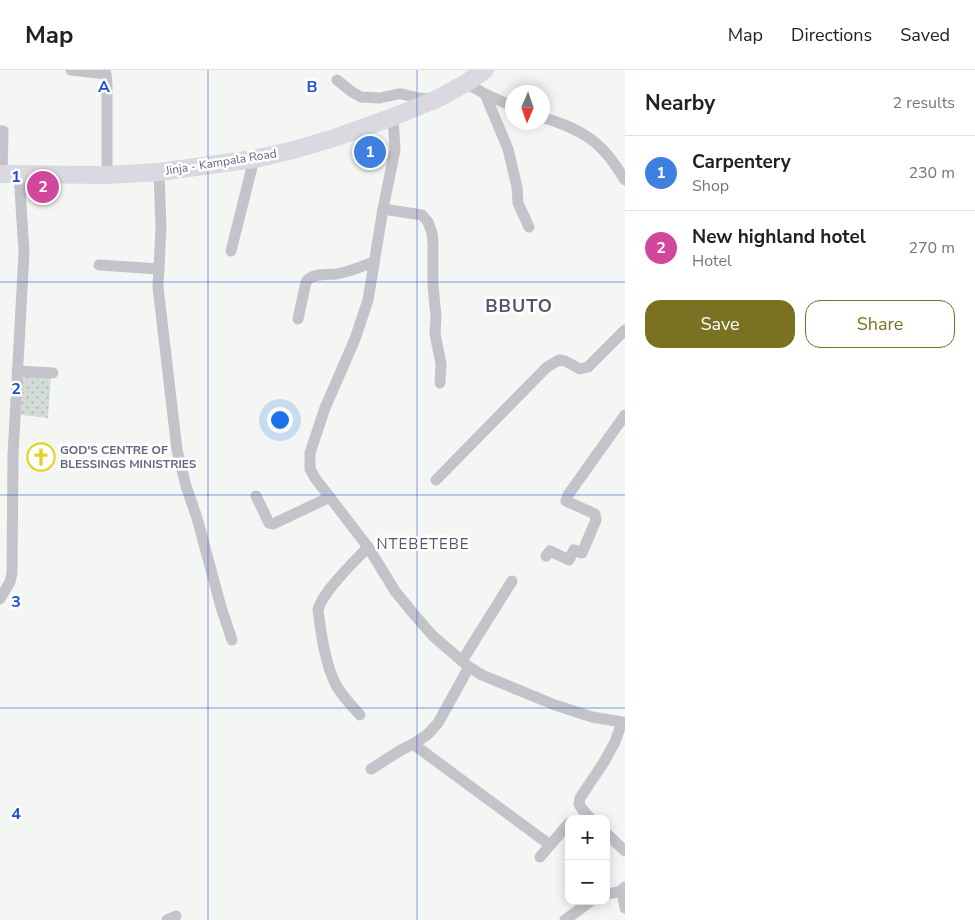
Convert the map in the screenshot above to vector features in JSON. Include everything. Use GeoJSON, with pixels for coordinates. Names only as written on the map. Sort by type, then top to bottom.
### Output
{"type":"FeatureCollection","features":[{"type":"Feature","properties":{"kind":"highway","name":"Jinja - Kampala Road"},"geometry":{"type":"LineString","coordinates":[[7,174],[107,175],[159,172],[254,159],[294,150],[393,117],[437,99],[485,70]]}},
{"type":"Feature","properties":{"kind":"street"},"geometry":{"type":"LineString","coordinates":[[70,70],[109,72],[107,84],[107,175]]}},
{"type":"Feature","properties":{"kind":"street"},"geometry":{"type":"LineString","coordinates":[[337,80],[362,97],[380,98],[402,94],[418,98],[437,99]]}},
{"type":"Feature","properties":{"kind":"street"},"geometry":{"type":"LineString","coordinates":[[466,83],[505,103]]}},
{"type":"Feature","properties":{"kind":"street"},"geometry":{"type":"LineString","coordinates":[[485,94],[508,148],[517,187],[518,203],[529,227]]}},
{"type":"Feature","properties":{"kind":"street"},"geometry":{"type":"LineString","coordinates":[[393,117],[395,150],[368,300],[357,334],[325,408],[310,453],[310,469],[368,547],[395,590],[412,612],[433,636],[466,664],[482,675],[555,705],[592,717],[624,722],[604,762],[580,798],[579,804],[586,815]]}},
{"type":"Feature","properties":{"kind":"street"},"geometry":{"type":"LineString","coordinates":[[550,120],[568,126],[587,136],[604,150],[625,180]]}},
{"type":"Feature","properties":{"kind":"street"},"geometry":{"type":"LineString","coordinates":[[0,131],[3,131],[7,174],[24,252],[13,455],[12,573],[10,582],[0,598]]}},
{"type":"Feature","properties":{"kind":"street"},"geometry":{"type":"LineString","coordinates":[[231,251],[254,159]]}},
{"type":"Feature","properties":{"kind":"street"},"geometry":{"type":"LineString","coordinates":[[159,172],[161,228],[158,288],[177,450],[232,640]]}},
{"type":"Feature","properties":{"kind":"street"},"geometry":{"type":"LineString","coordinates":[[383,209],[422,216],[428,222],[432,233],[436,334],[441,364],[440,383]]}},
{"type":"Feature","properties":{"kind":"street"},"geometry":{"type":"LineString","coordinates":[[298,319],[308,278],[339,274],[374,262]]}},
{"type":"Feature","properties":{"kind":"street"},"geometry":{"type":"LineString","coordinates":[[99,265],[158,268]]}},
{"type":"Feature","properties":{"kind":"street"},"geometry":{"type":"LineString","coordinates":[[436,480],[548,367],[559,360],[580,369],[588,367],[625,330]]}},
{"type":"Feature","properties":{"kind":"street"},"geometry":{"type":"LineString","coordinates":[[17,371],[53,373]]}},
{"type":"Feature","properties":{"kind":"street"},"geometry":{"type":"LineString","coordinates":[[546,556],[550,551],[569,560],[574,550],[582,554],[596,520],[595,514],[566,501],[568,495],[625,415]]}},
{"type":"Feature","properties":{"kind":"street"},"geometry":{"type":"LineString","coordinates":[[256,496],[269,523],[273,524],[330,497]]}},
{"type":"Feature","properties":{"kind":"street"},"geometry":{"type":"LineString","coordinates":[[0,530],[12,530]]}},
{"type":"Feature","properties":{"kind":"street"},"geometry":{"type":"LineString","coordinates":[[360,715],[337,687],[332,677],[325,652],[318,610],[324,596],[368,547]]}},
{"type":"Feature","properties":{"kind":"street"},"geometry":{"type":"LineString","coordinates":[[371,769],[427,735],[438,723],[466,664],[512,581]]}},
{"type":"Feature","properties":{"kind":"street"},"geometry":{"type":"LineString","coordinates":[[413,744],[550,845]]}},
{"type":"Feature","properties":{"kind":"street"},"geometry":{"type":"LineString","coordinates":[[575,815],[581,808]]}},
{"type":"Feature","properties":{"kind":"street"},"geometry":{"type":"LineString","coordinates":[[540,857],[565,828]]}},
{"type":"Feature","properties":{"kind":"street"},"geometry":{"type":"LineString","coordinates":[[610,837],[625,851]]}},
{"type":"Feature","properties":{"kind":"street"},"geometry":{"type":"LineString","coordinates":[[610,894],[624,889],[625,908]]}},
{"type":"Feature","properties":{"kind":"street"},"geometry":{"type":"LineString","coordinates":[[565,920],[586,905]]}},
{"type":"Feature","properties":{"kind":"shaded area"},"geometry":{"type":"Polygon","coordinates":[[[22,374],[51,376],[48,418],[21,414],[22,374]]]}},
{"type":"Feature","properties":{"kind":"place","name":"Carpentery"},"geometry":{"type":"Point","coordinates":[370,152]}},
{"type":"Feature","properties":{"kind":"place","name":"New highland hotel"},"geometry":{"type":"Point","coordinates":[43,187]}},
{"type":"Feature","properties":{"kind":"place","name":"GOD'S CENTRE OF BLESSINGS MINISTRIES"},"geometry":{"type":"Point","coordinates":[41,457]}},
{"type":"Feature","properties":{"kind":"district","name":"BBUTO"},"geometry":{"type":"Point","coordinates":[519,306]}},
{"type":"Feature","properties":{"kind":"district","name":"NTEBETEBE"},"geometry":{"type":"Point","coordinates":[423,544]}}]}
